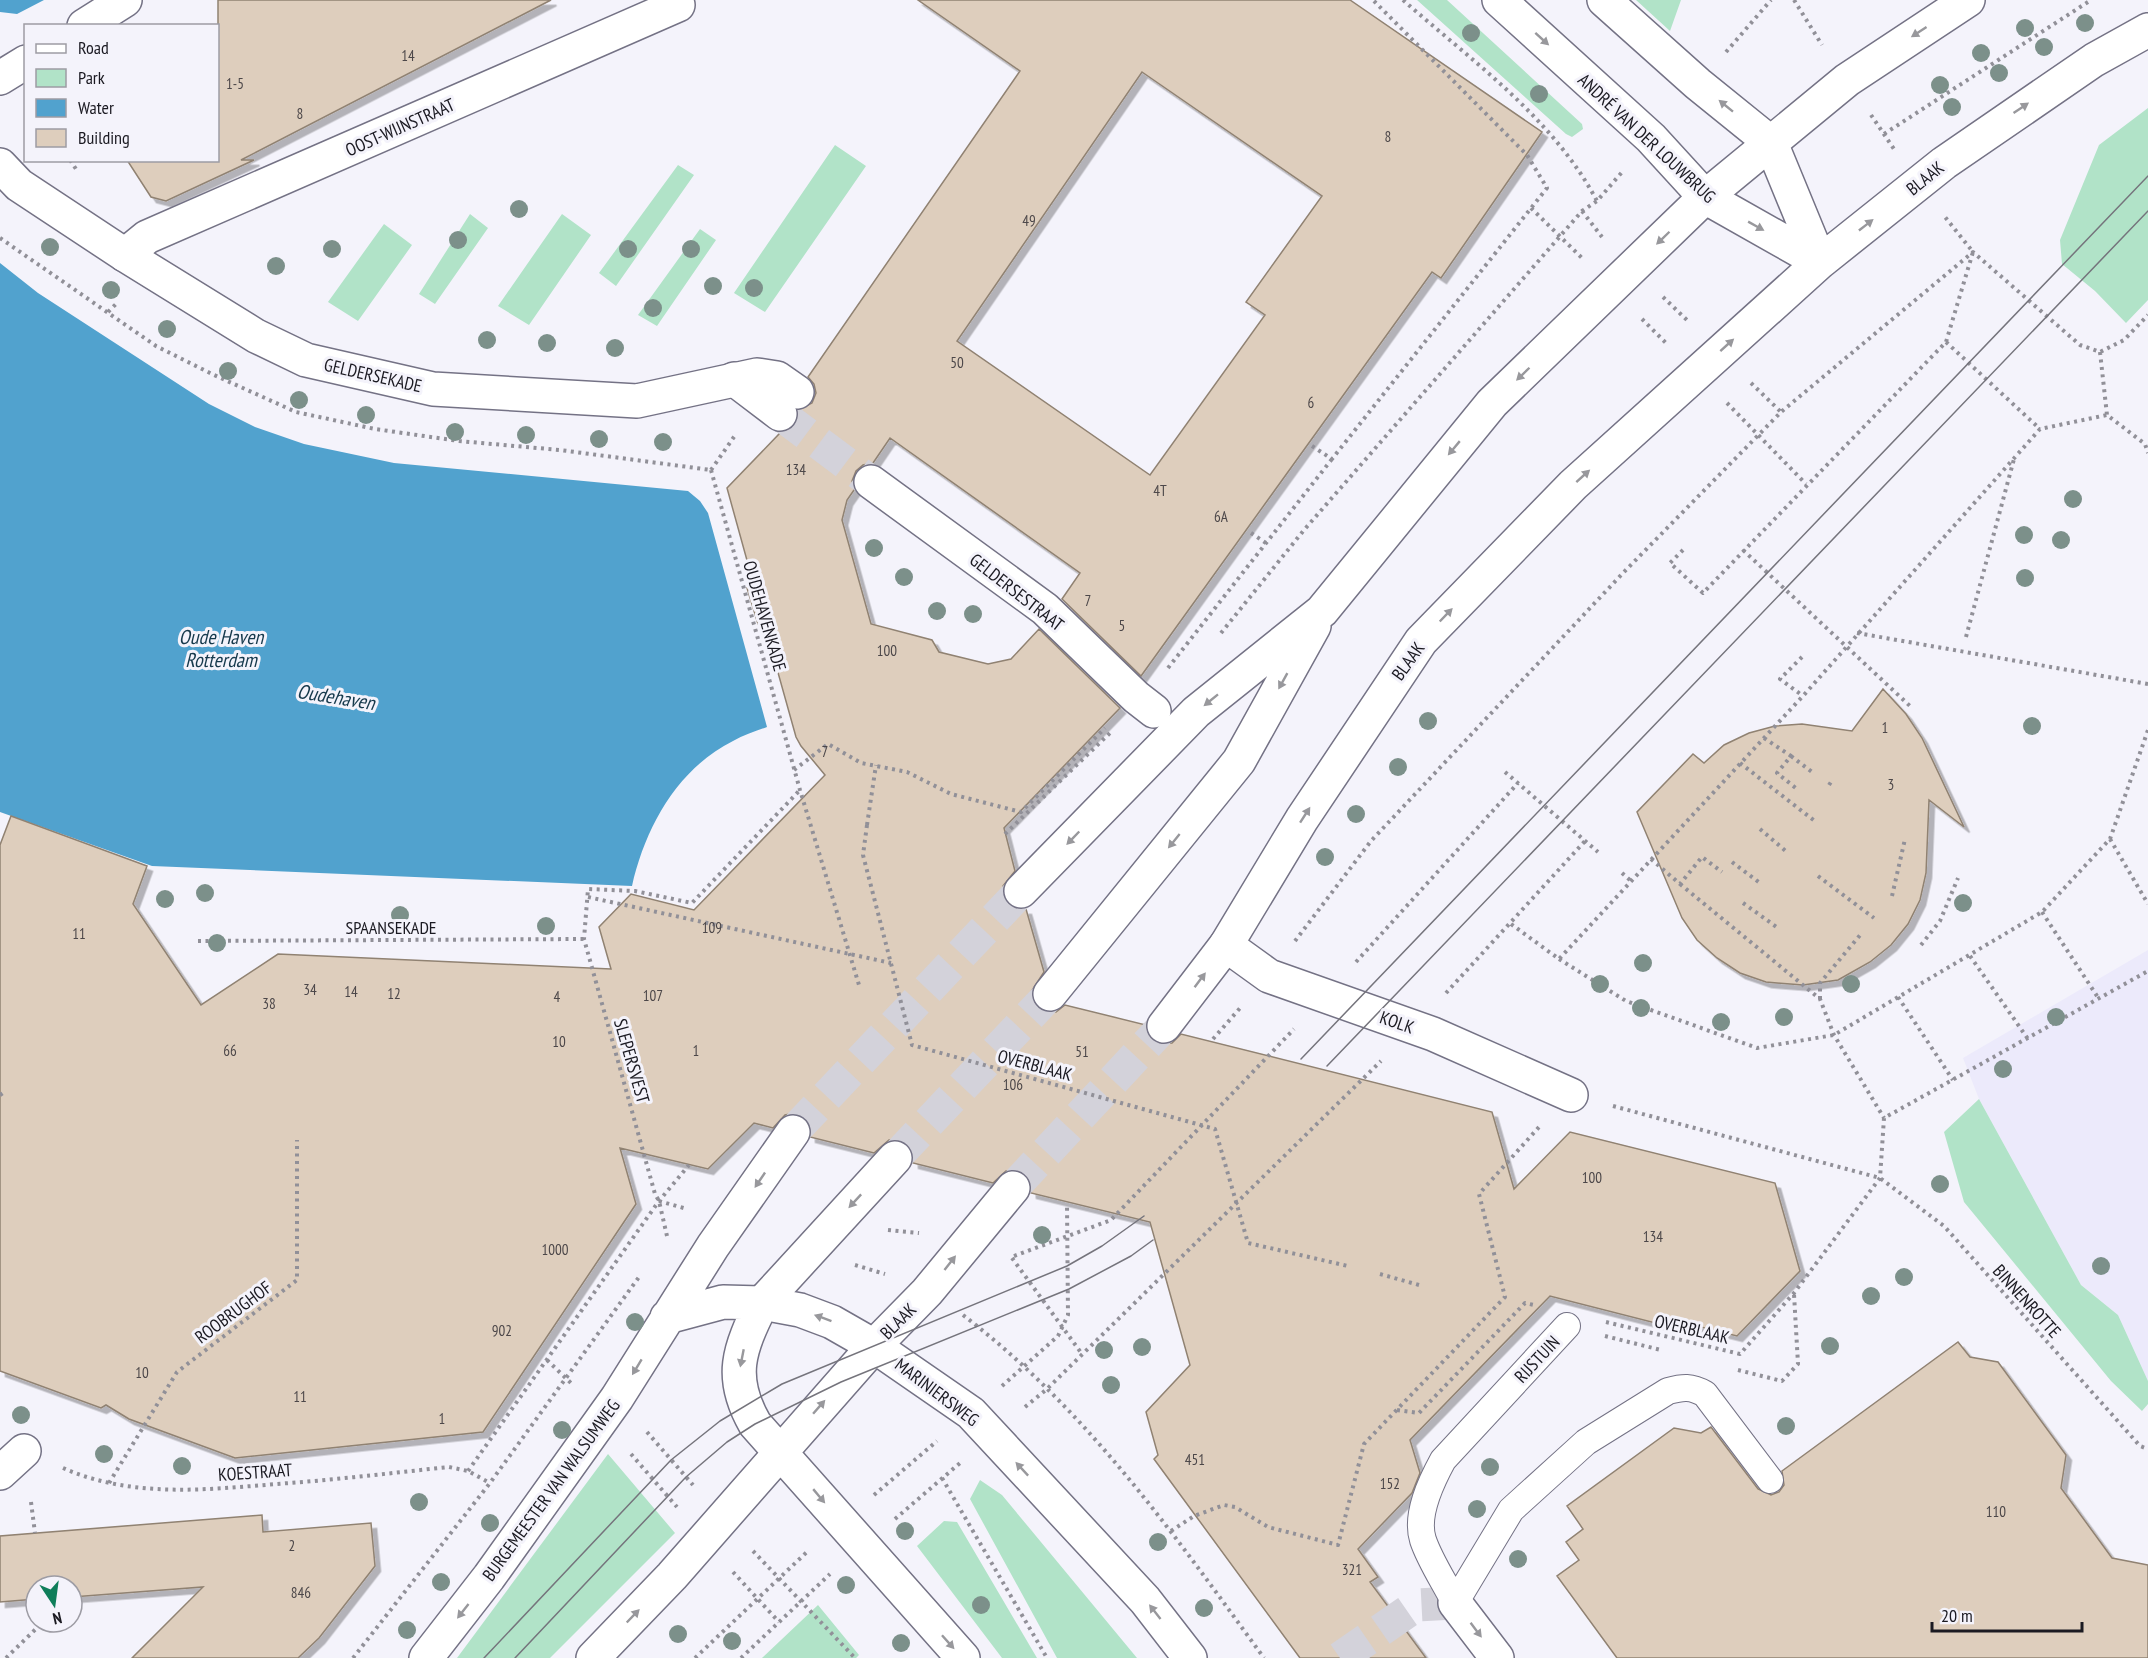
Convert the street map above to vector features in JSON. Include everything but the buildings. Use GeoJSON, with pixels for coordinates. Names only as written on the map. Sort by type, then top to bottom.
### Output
{"type":"FeatureCollection","features":[{"type":"Feature","properties":{"kind":"main road"},"geometry":{"type":"LineString","coordinates":[[87,24],[125,0]]}},
{"type":"Feature","properties":{"kind":"main road","name":"ANDRÉ VAN DER LOUWBRUG"},"geometry":{"type":"LineString","coordinates":[[1499,0],[1651,138],[1705,197],[1820,262]]}},
{"type":"Feature","properties":{"kind":"main road"},"geometry":{"type":"LineString","coordinates":[[1604,0],[1698,84],[1771,143],[1820,262]]}},
{"type":"Feature","properties":{"kind":"main road"},"geometry":{"type":"LineString","coordinates":[[1050,994],[1239,761],[1322,611],[1492,403],[1705,197],[1847,80],[1968,0]]}},
{"type":"Feature","properties":{"kind":"main road","name":"OOST-WIJNSTRAAT"},"geometry":{"type":"LineString","coordinates":[[125,255],[147,237],[678,5]]}},
{"type":"Feature","properties":{"kind":"main road","name":"BLAAK"},"geometry":{"type":"LineString","coordinates":[[1164,1026],[1226,945],[1302,819],[1421,641],[1573,485],[1820,262],[1944,163],[2014,112],[2094,60],[2148,30]]}},
{"type":"Feature","properties":{"kind":"main road"},"geometry":{"type":"LineString","coordinates":[[0,78],[24,63]]}},
{"type":"Feature","properties":{"kind":"main road","name":"GELDERSEKADE"},"geometry":{"type":"LineString","coordinates":[[0,165],[19,185],[125,255],[256,336],[306,360],[405,384],[472,393],[637,401],[757,375],[777,378],[788,403]]}},
{"type":"Feature","properties":{"kind":"main road","name":"GELDERSESTRAAT"},"geometry":{"type":"LineString","coordinates":[[871,482],[1045,609],[1136,697],[1149,706]]}},
{"type":"Feature","properties":{"kind":"main road"},"geometry":{"type":"LineString","coordinates":[[1021,891],[1196,712],[1322,611]]}},
{"type":"Feature","properties":{"kind":"main road","name":"KOLK"},"geometry":{"type":"LineString","coordinates":[[1226,945],[1269,976],[1324,998],[1414,1028],[1571,1095]]}},
{"type":"Feature","properties":{"kind":"main road"},"geometry":{"type":"LineString","coordinates":[[667,1317],[713,1246],[793,1132]]}},
{"type":"Feature","properties":{"kind":"main road"},"geometry":{"type":"LineString","coordinates":[[895,1158],[762,1304],[741,1354],[738,1385],[744,1405],[755,1424],[963,1658]]}},
{"type":"Feature","properties":{"kind":"main road","name":"BLAAK"},"geometry":{"type":"LineString","coordinates":[[781,1451],[874,1346],[927,1292],[1013,1188]]}},
{"type":"Feature","properties":{"kind":"main road","name":"MARINIERSWEG"},"geometry":{"type":"LineString","coordinates":[[667,1317],[723,1302],[762,1304],[800,1310],[832,1322],[874,1346],[981,1424],[1145,1600],[1190,1658]]}},
{"type":"Feature","properties":{"kind":"main road","name":"BURGEMEESTER VAN WALSUMWEG"},"geometry":{"type":"LineString","coordinates":[[426,1658],[489,1577],[610,1409],[667,1317]]}},
{"type":"Feature","properties":{"kind":"main road"},"geometry":{"type":"LineString","coordinates":[[0,1473],[24,1451]]}},
{"type":"Feature","properties":{"kind":"main road"},"geometry":{"type":"LineString","coordinates":[[593,1658],[713,1529],[781,1451]]}},
{"type":"Feature","properties":{"kind":"main road","name":"RIJSTUIN"},"geometry":{"type":"LineString","coordinates":[[1455,1603],[1497,1658]]}},
{"type":"Feature","properties":{"kind":"lane","name":"RIJSTUIN"},"geometry":{"type":"LineString","coordinates":[[1455,1603],[1423,1540],[1422,1522],[1433,1479],[1443,1460],[1567,1326]]}},
{"type":"Feature","properties":{"kind":"lane"},"geometry":{"type":"LineString","coordinates":[[1455,1603],[1511,1510],[1586,1442],[1668,1391],[1682,1387],[1694,1388],[1705,1395],[1770,1480]]}},
{"type":"Feature","properties":{"kind":"path"},"geometry":{"type":"LineString","coordinates":[[1005,834],[1149,706],[1266,543],[1547,188],[1527,155],[1373,0]]}},
{"type":"Feature","properties":{"kind":"path"},"geometry":{"type":"LineString","coordinates":[[1218,637],[1304,530],[1582,211],[1597,201],[1566,153],[1545,127],[1403,0]]}},
{"type":"Feature","properties":{"kind":"path"},"geometry":{"type":"LineString","coordinates":[[1884,134],[2091,0]]}},
{"type":"Feature","properties":{"kind":"path"},"geometry":{"type":"LineString","coordinates":[[1582,211],[1598,233],[1781,412]]}},
{"type":"Feature","properties":{"kind":"path"},"geometry":{"type":"LineString","coordinates":[[1213,1039],[1269,976],[1371,841],[1623,573],[1781,412],[1973,252],[2080,345],[2100,352],[2124,340],[2148,315]]}},
{"type":"Feature","properties":{"kind":"path"},"geometry":{"type":"LineString","coordinates":[[1683,550],[1670,563],[1703,593],[1946,342],[2040,429]]}},
{"type":"Feature","properties":{"kind":"path"},"geometry":{"type":"LineString","coordinates":[[2100,352],[2107,415],[2147,444],[2148,453]]}},
{"type":"Feature","properties":{"kind":"path"},"geometry":{"type":"LineString","coordinates":[[1559,959],[1803,696],[2040,429],[2107,415]]}},
{"type":"Feature","properties":{"kind":"path"},"geometry":{"type":"LineString","coordinates":[[1312,446],[1332,459]]}},
{"type":"Feature","properties":{"kind":"path"},"geometry":{"type":"LineString","coordinates":[[1966,638],[2014,458]]}},
{"type":"Feature","properties":{"kind":"path","name":"OUDEHAVENKADE"},"geometry":{"type":"LineString","coordinates":[[711,470],[794,770],[859,985]]}},
{"type":"Feature","properties":{"kind":"path"},"geometry":{"type":"LineString","coordinates":[[1251,533],[1266,543]]}},
{"type":"Feature","properties":{"kind":"path"},"geometry":{"type":"LineString","coordinates":[[1743,550],[1910,706]]}},
{"type":"Feature","properties":{"kind":"path"},"geometry":{"type":"LineString","coordinates":[[1857,633],[2148,684]]}},
{"type":"Feature","properties":{"kind":"path"},"geometry":{"type":"LineString","coordinates":[[1802,657],[1780,679],[1803,696]]}},
{"type":"Feature","properties":{"kind":"path"},"geometry":{"type":"LineString","coordinates":[[794,770],[828,744],[861,762],[907,772],[951,794],[1021,812],[1106,727]]}},
{"type":"Feature","properties":{"kind":"path"},"geometry":{"type":"LineString","coordinates":[[1511,924],[1559,959],[1626,1000],[1757,1048],[1834,1035],[2042,912],[2110,839],[2148,730]]}},
{"type":"Feature","properties":{"kind":"path"},"geometry":{"type":"LineString","coordinates":[[1764,738],[1812,772]]}},
{"type":"Feature","properties":{"kind":"path"},"geometry":{"type":"LineString","coordinates":[[1791,756],[1777,773],[1797,789]]}},
{"type":"Feature","properties":{"kind":"path"},"geometry":{"type":"LineString","coordinates":[[1740,763],[1816,822]]}},
{"type":"Feature","properties":{"kind":"path","name":"OVERBLAAK"},"geometry":{"type":"LineString","coordinates":[[876,765],[863,855],[912,1045],[1215,1129],[1248,1243],[1348,1266]]}},
{"type":"Feature","properties":{"kind":"path"},"geometry":{"type":"LineString","coordinates":[[1505,772],[1598,852]]}},
{"type":"Feature","properties":{"kind":"path"},"geometry":{"type":"LineString","coordinates":[[1828,784],[1833,779]]}},
{"type":"Feature","properties":{"kind":"path"},"geometry":{"type":"LineString","coordinates":[[1012,1257],[1111,1220],[1324,998],[1518,783]]}},
{"type":"Feature","properties":{"kind":"path","name":"SLEPERSVEST"},"geometry":{"type":"LineString","coordinates":[[713,1246],[677,1244],[667,1238],[659,1201],[655,1194],[584,939],[588,889],[635,891],[692,903],[800,790]]}},
{"type":"Feature","properties":{"kind":"path"},"geometry":{"type":"LineString","coordinates":[[1760,830],[1788,853]]}},
{"type":"Feature","properties":{"kind":"path"},"geometry":{"type":"LineString","coordinates":[[1892,896],[1905,839]]}},
{"type":"Feature","properties":{"kind":"path"},"geometry":{"type":"LineString","coordinates":[[2110,839],[2148,904]]}},
{"type":"Feature","properties":{"kind":"path"},"geometry":{"type":"LineString","coordinates":[[741,1658],[801,1601],[853,1534],[981,1424],[1047,1389],[1414,1028],[1585,841]]}},
{"type":"Feature","properties":{"kind":"path"},"geometry":{"type":"LineString","coordinates":[[1680,884],[1702,856],[1722,872]]}},
{"type":"Feature","properties":{"kind":"path"},"geometry":{"type":"LineString","coordinates":[[1651,859],[1820,999]]}},
{"type":"Feature","properties":{"kind":"path"},"geometry":{"type":"LineString","coordinates":[[1732,862],[1760,883]]}},
{"type":"Feature","properties":{"kind":"path"},"geometry":{"type":"LineString","coordinates":[[1622,873],[1630,880]]}},
{"type":"Feature","properties":{"kind":"path"},"geometry":{"type":"LineString","coordinates":[[1818,876],[1874,918]]}},
{"type":"Feature","properties":{"kind":"path"},"geometry":{"type":"LineString","coordinates":[[1921,945],[1940,921],[1958,878]]}},
{"type":"Feature","properties":{"kind":"path"},"geometry":{"type":"LineString","coordinates":[[588,897],[891,963]]}},
{"type":"Feature","properties":{"kind":"path"},"geometry":{"type":"LineString","coordinates":[[1743,903],[1778,928]]}},
{"type":"Feature","properties":{"kind":"path"},"geometry":{"type":"LineString","coordinates":[[2042,912],[2099,999]]}},
{"type":"Feature","properties":{"kind":"path"},"geometry":{"type":"LineString","coordinates":[[1861,934],[1820,983],[1820,999],[1834,1035],[1884,1118],[1880,1178]]}},
{"type":"Feature","properties":{"kind":"path","name":"SPAANSEKADE"},"geometry":{"type":"LineString","coordinates":[[198,940],[584,939]]}},
{"type":"Feature","properties":{"kind":"path"},"geometry":{"type":"LineString","coordinates":[[1970,956],[2028,1039]]}},
{"type":"Feature","properties":{"kind":"path"},"geometry":{"type":"LineString","coordinates":[[1884,1118],[2148,971]]}},
{"type":"Feature","properties":{"kind":"path"},"geometry":{"type":"LineString","coordinates":[[1898,997],[1953,1080]]}},
{"type":"Feature","properties":{"kind":"path","name":"BINNENROTTE"},"geometry":{"type":"LineString","coordinates":[[1571,1095],[1880,1178],[1944,1226],[2140,1446],[2148,1449]]}},
{"type":"Feature","properties":{"kind":"path","name":"ROOBRUGHOF"},"geometry":{"type":"LineString","coordinates":[[109,1483],[177,1372],[297,1280],[297,1140]]}},
{"type":"Feature","properties":{"kind":"path"},"geometry":{"type":"LineString","coordinates":[[1171,1531],[1202,1512],[1224,1505],[1235,1507],[1268,1527],[1338,1545],[1364,1444],[1505,1297],[1479,1194],[1508,1160]]}},
{"type":"Feature","properties":{"kind":"path"},"geometry":{"type":"LineString","coordinates":[[468,1471],[659,1201],[689,1165]]}},
{"type":"Feature","properties":{"kind":"path","name":"OVERBLAAK"},"geometry":{"type":"LineString","coordinates":[[1604,1322],[1740,1354],[1794,1293],[1880,1178]]}},
{"type":"Feature","properties":{"kind":"path"},"geometry":{"type":"LineString","coordinates":[[659,1201],[685,1208],[736,1216]]}},
{"type":"Feature","properties":{"kind":"path"},"geometry":{"type":"LineString","coordinates":[[695,1658],[780,1579],[942,1478],[1024,1366],[1058,1336],[1069,1305],[1067,1204]]}},
{"type":"Feature","properties":{"kind":"path"},"geometry":{"type":"LineString","coordinates":[[834,1225],[970,1238],[1004,1246],[1082,1354]]}},
{"type":"Feature","properties":{"kind":"path"},"geometry":{"type":"LineString","coordinates":[[807,1254],[901,1279],[927,1292],[958,1311],[1024,1366],[1115,1459],[1264,1658]]}},
{"type":"Feature","properties":{"kind":"path"},"geometry":{"type":"LineString","coordinates":[[1380,1274],[1419,1285]]}},
{"type":"Feature","properties":{"kind":"path"},"geometry":{"type":"LineString","coordinates":[[353,1658],[490,1483],[640,1276]]}},
{"type":"Feature","properties":{"kind":"path"},"geometry":{"type":"LineString","coordinates":[[1737,1370],[1782,1381],[1798,1364],[1794,1293]]}},
{"type":"Feature","properties":{"kind":"path"},"geometry":{"type":"LineString","coordinates":[[1397,1410],[1419,1413],[1525,1303],[1536,1305]]}},
{"type":"Feature","properties":{"kind":"path","name":"RIJSTUIN"},"geometry":{"type":"LineString","coordinates":[[1567,1326],[1669,1352]]}},
{"type":"Feature","properties":{"kind":"path"},"geometry":{"type":"LineString","coordinates":[[547,1360],[567,1378],[610,1409],[713,1529],[780,1579],[855,1658]]}},
{"type":"Feature","properties":{"kind":"path"},"geometry":{"type":"LineString","coordinates":[[579,1360],[610,1409],[713,1529],[757,1600],[779,1622]]}},
{"type":"Feature","properties":{"kind":"path","name":"KOESTRAAT"},"geometry":{"type":"LineString","coordinates":[[24,1451],[71,1472],[109,1483],[167,1491],[449,1467],[468,1471],[490,1483]]}},
{"type":"Feature","properties":{"kind":"path"},"geometry":{"type":"LineString","coordinates":[[942,1478],[1047,1658]]}},
{"type":"Feature","properties":{"kind":"path"},"geometry":{"type":"LineString","coordinates":[[6,1658],[31,1634]]}},
{"type":"Feature","properties":{"kind":"shaded area"},"geometry":{"type":"Polygon","coordinates":[[[2148,950],[2148,1381],[2118,1315],[2081,1285],[1979,1099],[1963,1058],[2148,950]]]}},
{"type":"Feature","properties":{"kind":"green space"},"geometry":{"type":"Polygon","coordinates":[[[1417,0],[1447,0],[1582,124],[1583,129],[1572,137],[1566,134],[1417,0]]]}},
{"type":"Feature","properties":{"kind":"green space"},"geometry":{"type":"Polygon","coordinates":[[[1636,0],[1681,0],[1670,31],[1636,0]]]}},
{"type":"Feature","properties":{"kind":"green space"},"geometry":{"type":"Polygon","coordinates":[[[2148,108],[2148,300],[2126,323],[2095,291],[2062,264],[2060,240],[2099,145],[2148,108]]]}},
{"type":"Feature","properties":{"kind":"green space"},"geometry":{"type":"Polygon","coordinates":[[[835,145],[866,166],[765,312],[734,293],[835,145]]]}},
{"type":"Feature","properties":{"kind":"green space"},"geometry":{"type":"Polygon","coordinates":[[[678,165],[694,175],[616,286],[599,273],[678,165]]]}},
{"type":"Feature","properties":{"kind":"green space"},"geometry":{"type":"Polygon","coordinates":[[[470,214],[488,228],[435,304],[419,294],[470,214]]]}},
{"type":"Feature","properties":{"kind":"green space"},"geometry":{"type":"Polygon","coordinates":[[[562,214],[591,235],[529,325],[498,306],[562,214]]]}},
{"type":"Feature","properties":{"kind":"green space"},"geometry":{"type":"Polygon","coordinates":[[[384,224],[412,245],[358,321],[328,302],[384,224]]]}},
{"type":"Feature","properties":{"kind":"green space"},"geometry":{"type":"Polygon","coordinates":[[[700,229],[716,240],[657,326],[638,315],[700,229]]]}},
{"type":"Feature","properties":{"kind":"green space"},"geometry":{"type":"Polygon","coordinates":[[[1979,1099],[2081,1285],[2118,1315],[2148,1381],[2148,1404],[2142,1411],[2111,1381],[1964,1202],[1944,1132],[1979,1099]]]}},
{"type":"Feature","properties":{"kind":"green space"},"geometry":{"type":"Polygon","coordinates":[[[608,1454],[675,1533],[550,1658],[457,1658],[608,1454]]]}},
{"type":"Feature","properties":{"kind":"green space"},"geometry":{"type":"Polygon","coordinates":[[[980,1480],[1002,1495],[1137,1658],[1057,1658],[970,1499],[980,1480]]]}},
{"type":"Feature","properties":{"kind":"green space"},"geometry":{"type":"Polygon","coordinates":[[[944,1521],[957,1522],[1037,1658],[1002,1658],[917,1546],[944,1521]]]}},
{"type":"Feature","properties":{"kind":"green space"},"geometry":{"type":"Polygon","coordinates":[[[818,1605],[859,1655],[856,1658],[762,1658],[818,1605]]]}},
{"type":"Feature","properties":{"kind":"water"},"geometry":{"type":"Polygon","coordinates":[[[0,0],[44,0],[17,14],[0,12],[0,0]]]}},
{"type":"Feature","properties":{"kind":"water","name":"Oude Haven Rotterdam"},"geometry":{"type":"Polygon","coordinates":[[[0,263],[38,293],[209,404],[255,427],[304,444],[394,463],[688,491],[700,501],[708,513],[767,727],[737,739],[713,753],[695,767],[680,784],[666,802],[645,843],[632,886],[152,866],[0,812],[0,263]]]}},
{"type":"Feature","properties":{"kind":"tunnel"},"geometry":{"type":"LineString","coordinates":[[780,414],[871,482]]}},
{"type":"Feature","properties":{"kind":"tunnel"},"geometry":{"type":"LineString","coordinates":[[793,1132],[1021,891]]}},
{"type":"Feature","properties":{"kind":"tunnel"},"geometry":{"type":"LineString","coordinates":[[895,1158],[1050,994]]}},
{"type":"Feature","properties":{"kind":"tunnel"},"geometry":{"type":"LineString","coordinates":[[1013,1188],[1164,1026]]}},
{"type":"Feature","properties":{"kind":"tunnel"},"geometry":{"type":"LineString","coordinates":[[1340,1658],[1417,1605],[1455,1603]]}},
{"type":"Feature","properties":{"kind":"tram line"},"geometry":{"type":"LineString","coordinates":[[1301,1059],[2148,176]]}},
{"type":"Feature","properties":{"kind":"tram line"},"geometry":{"type":"LineString","coordinates":[[1327,1066],[2148,211]]}},
{"type":"Feature","properties":{"kind":"tram line"},"geometry":{"type":"LineString","coordinates":[[484,1658],[671,1460],[720,1421],[782,1384],[1067,1266],[1102,1246],[1144,1216]]}},
{"type":"Feature","properties":{"kind":"tram line"},"geometry":{"type":"LineString","coordinates":[[515,1658],[686,1477],[727,1442],[755,1424],[841,1382],[1069,1289],[1131,1256],[1153,1240]]}},
{"type":"Feature","properties":{"kind":"water label","name":"Oudehaven"},"geometry":{"type":"Point","coordinates":[336,697]}}]}
